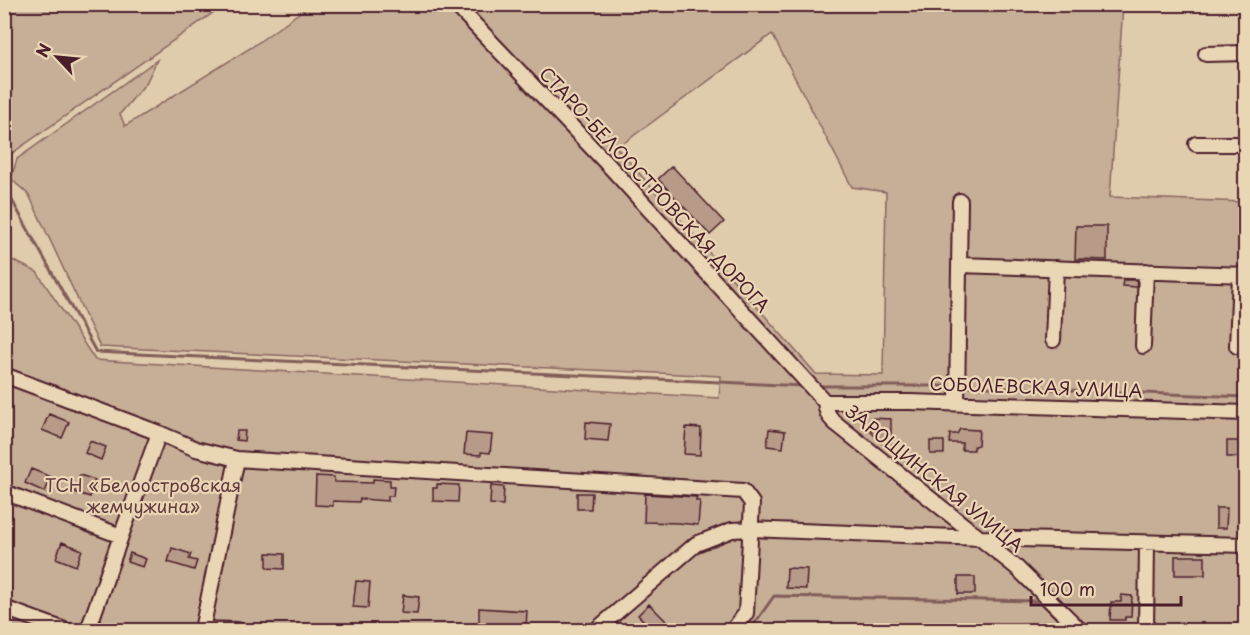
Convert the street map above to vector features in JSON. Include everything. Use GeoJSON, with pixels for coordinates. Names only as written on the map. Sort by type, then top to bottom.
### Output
{"type":"FeatureCollection","features":[{"type":"Feature","properties":{"kind":"street","name":"СТАРО-БЕЛООСТРОВСКАЯ ДОРОГА"},"geometry":{"type":"LineString","coordinates":[[455,4],[613,170],[825,402]]}},
{"type":"Feature","properties":{"kind":"street"},"geometry":{"type":"LineString","coordinates":[[1206,54],[1245,53]]}},
{"type":"Feature","properties":{"kind":"street"},"geometry":{"type":"LineString","coordinates":[[1196,144],[1245,144]]}},
{"type":"Feature","properties":{"kind":"street"},"geometry":{"type":"LineString","coordinates":[[957,404],[960,201]]}},
{"type":"Feature","properties":{"kind":"street"},"geometry":{"type":"LineString","coordinates":[[960,265],[1243,275],[1237,346]]}},
{"type":"Feature","properties":{"kind":"street"},"geometry":{"type":"LineString","coordinates":[[1053,340],[1056,268]]}},
{"type":"Feature","properties":{"kind":"street"},"geometry":{"type":"LineString","coordinates":[[1143,346],[1146,271]]}},
{"type":"Feature","properties":{"kind":"street"},"geometry":{"type":"LineString","coordinates":[[4,375],[196,449],[237,459],[743,492],[752,503],[746,613],[733,630]]}},
{"type":"Feature","properties":{"kind":"street","name":"СОБОЛЕВСКАЯ УЛИЦА"},"geometry":{"type":"LineString","coordinates":[[825,402],[1245,413]]}},
{"type":"Feature","properties":{"kind":"street","name":"ЗАРОЩИНСКАЯ УЛИЦА"},"geometry":{"type":"LineString","coordinates":[[825,402],[826,411],[834,422],[1016,567],[1080,630]]}},
{"type":"Feature","properties":{"kind":"street"},"geometry":{"type":"LineString","coordinates":[[88,630],[159,434]]}},
{"type":"Feature","properties":{"kind":"street"},"geometry":{"type":"LineString","coordinates":[[237,459],[203,630],[237,630]]}},
{"type":"Feature","properties":{"kind":"street"},"geometry":{"type":"LineString","coordinates":[[4,492],[121,536]]}},
{"type":"Feature","properties":{"kind":"street"},"geometry":{"type":"LineString","coordinates":[[596,630],[696,544],[732,530],[1245,545]]}},
{"type":"Feature","properties":{"kind":"street"},"geometry":{"type":"LineString","coordinates":[[1146,630],[1147,543]]}},
{"type":"Feature","properties":{"kind":"street"},"geometry":{"type":"LineString","coordinates":[[4,608],[65,630]]}},
{"type":"Feature","properties":{"kind":"green space"},"geometry":{"type":"Polygon","coordinates":[[[5,4],[224,4],[224,5],[5,158],[5,4]]]}},
{"type":"Feature","properties":{"kind":"green space","name":"ТСН «Белоостровская жемчужина»"},"geometry":{"type":"Polygon","coordinates":[[[310,5],[1123,5],[1110,197],[1245,202],[1245,630],[5,630],[4,252],[10,259],[37,272],[95,360],[719,398],[721,376],[100,347],[29,195],[11,179],[17,159],[157,60],[146,83],[120,114],[125,126],[252,47],[310,5]],[[772,34],[617,148],[816,374],[883,375],[886,192],[852,187],[772,34]]]}},
{"type":"Feature","properties":{"kind":"building"},"geometry":{"type":"Polygon","coordinates":[[[672,166],[724,222],[710,235],[658,179],[672,166]]]}},
{"type":"Feature","properties":{"kind":"building"},"geometry":{"type":"Polygon","coordinates":[[[1076,226],[1107,226],[1107,260],[1075,259],[1076,226]]]}},
{"type":"Feature","properties":{"kind":"building"},"geometry":{"type":"Polygon","coordinates":[[[1123,280],[1137,280],[1136,287],[1122,286],[1123,280]]]}},
{"type":"Feature","properties":{"kind":"building"},"geometry":{"type":"Polygon","coordinates":[[[49,414],[69,422],[62,438],[42,430],[49,414]]]}},
{"type":"Feature","properties":{"kind":"building"},"geometry":{"type":"Polygon","coordinates":[[[871,418],[891,419],[891,443],[882,443],[871,432],[871,418]]]}},
{"type":"Feature","properties":{"kind":"building"},"geometry":{"type":"Polygon","coordinates":[[[586,422],[610,424],[608,441],[585,439],[586,422]]]}},
{"type":"Feature","properties":{"kind":"building"},"geometry":{"type":"Polygon","coordinates":[[[686,427],[701,428],[700,455],[684,454],[686,427]]]}},
{"type":"Feature","properties":{"kind":"building"},"geometry":{"type":"Polygon","coordinates":[[[769,429],[785,431],[783,448],[767,446],[769,429]]]}},
{"type":"Feature","properties":{"kind":"building"},"geometry":{"type":"Polygon","coordinates":[[[960,429],[979,430],[978,445],[974,446],[974,450],[962,450],[962,443],[949,443],[950,434],[957,434],[960,429]]]}},
{"type":"Feature","properties":{"kind":"building"},"geometry":{"type":"Polygon","coordinates":[[[237,431],[245,431],[244,441],[236,440],[237,431]]]}},
{"type":"Feature","properties":{"kind":"building"},"geometry":{"type":"Polygon","coordinates":[[[466,433],[492,435],[490,453],[464,454],[466,433]]]}},
{"type":"Feature","properties":{"kind":"building"},"geometry":{"type":"Polygon","coordinates":[[[90,441],[106,447],[101,460],[85,453],[90,441]]]}},
{"type":"Feature","properties":{"kind":"building"},"geometry":{"type":"Polygon","coordinates":[[[930,441],[944,441],[944,454],[930,454],[930,441]]]}},
{"type":"Feature","properties":{"kind":"building"},"geometry":{"type":"Polygon","coordinates":[[[1227,441],[1245,441],[1245,457],[1227,457],[1227,441]]]}},
{"type":"Feature","properties":{"kind":"building"},"geometry":{"type":"Polygon","coordinates":[[[31,469],[51,477],[45,492],[25,483],[31,469]]]}},
{"type":"Feature","properties":{"kind":"building"},"geometry":{"type":"Polygon","coordinates":[[[80,475],[95,480],[90,497],[74,492],[80,475]]]}},
{"type":"Feature","properties":{"kind":"building"},"geometry":{"type":"Polygon","coordinates":[[[316,476],[334,477],[334,482],[373,483],[373,479],[390,480],[390,487],[394,487],[393,496],[388,496],[388,501],[360,499],[359,502],[333,501],[333,506],[315,505],[316,476]]]}},
{"type":"Feature","properties":{"kind":"building"},"geometry":{"type":"Polygon","coordinates":[[[437,484],[459,485],[458,502],[433,501],[433,488],[437,488],[437,484]]]}},
{"type":"Feature","properties":{"kind":"building"},"geometry":{"type":"Polygon","coordinates":[[[491,486],[504,487],[503,505],[490,504],[491,486]]]}},
{"type":"Feature","properties":{"kind":"building"},"geometry":{"type":"Polygon","coordinates":[[[577,493],[592,493],[591,509],[577,509],[577,493]]]}},
{"type":"Feature","properties":{"kind":"building"},"geometry":{"type":"Polygon","coordinates":[[[645,494],[697,497],[696,501],[700,501],[698,525],[644,522],[645,494]]]}},
{"type":"Feature","properties":{"kind":"building"},"geometry":{"type":"Polygon","coordinates":[[[1216,508],[1227,508],[1226,528],[1216,528],[1216,508]]]}},
{"type":"Feature","properties":{"kind":"building"},"geometry":{"type":"Polygon","coordinates":[[[62,542],[82,550],[76,566],[56,558],[62,542]]]}},
{"type":"Feature","properties":{"kind":"building"},"geometry":{"type":"Polygon","coordinates":[[[172,548],[191,554],[189,559],[197,561],[194,570],[168,562],[172,548]]]}},
{"type":"Feature","properties":{"kind":"building"},"geometry":{"type":"Polygon","coordinates":[[[130,553],[146,559],[143,567],[127,562],[130,553]]]}},
{"type":"Feature","properties":{"kind":"building"},"geometry":{"type":"Polygon","coordinates":[[[267,553],[284,554],[284,569],[267,568],[267,553]]]}},
{"type":"Feature","properties":{"kind":"building"},"geometry":{"type":"Polygon","coordinates":[[[1175,556],[1205,556],[1205,575],[1175,575],[1175,556]]]}},
{"type":"Feature","properties":{"kind":"building"},"geometry":{"type":"Polygon","coordinates":[[[787,568],[807,569],[806,589],[786,588],[787,568]]]}},
{"type":"Feature","properties":{"kind":"building"},"geometry":{"type":"Polygon","coordinates":[[[958,577],[975,577],[975,594],[958,594],[958,577]]]}},
{"type":"Feature","properties":{"kind":"building"},"geometry":{"type":"Polygon","coordinates":[[[356,581],[370,582],[368,608],[353,607],[356,581]]]}},
{"type":"Feature","properties":{"kind":"building"},"geometry":{"type":"Polygon","coordinates":[[[403,595],[419,597],[417,614],[401,613],[403,595]]]}},
{"type":"Feature","properties":{"kind":"building"},"geometry":{"type":"Polygon","coordinates":[[[1121,595],[1132,596],[1131,617],[1125,617],[1125,620],[1110,620],[1111,602],[1121,602],[1121,595]]]}},
{"type":"Feature","properties":{"kind":"building"},"geometry":{"type":"Polygon","coordinates":[[[649,604],[669,624],[663,630],[653,630],[638,615],[649,604]]]}},
{"type":"Feature","properties":{"kind":"building"},"geometry":{"type":"Polygon","coordinates":[[[479,608],[527,611],[526,627],[479,625],[479,608]]]}},
{"type":"Feature","properties":{"kind":"waterway"},"geometry":{"type":"LineString","coordinates":[[4,186],[96,352],[803,386]]}},
{"type":"Feature","properties":{"kind":"waterway"},"geometry":{"type":"LineString","coordinates":[[820,386],[953,386]]}},
{"type":"Feature","properties":{"kind":"waterway"},"geometry":{"type":"LineString","coordinates":[[962,386],[1246,397]]}},
{"type":"Feature","properties":{"kind":"waterway"},"geometry":{"type":"LineString","coordinates":[[750,630],[774,596],[1040,601],[1068,630]]}}]}
